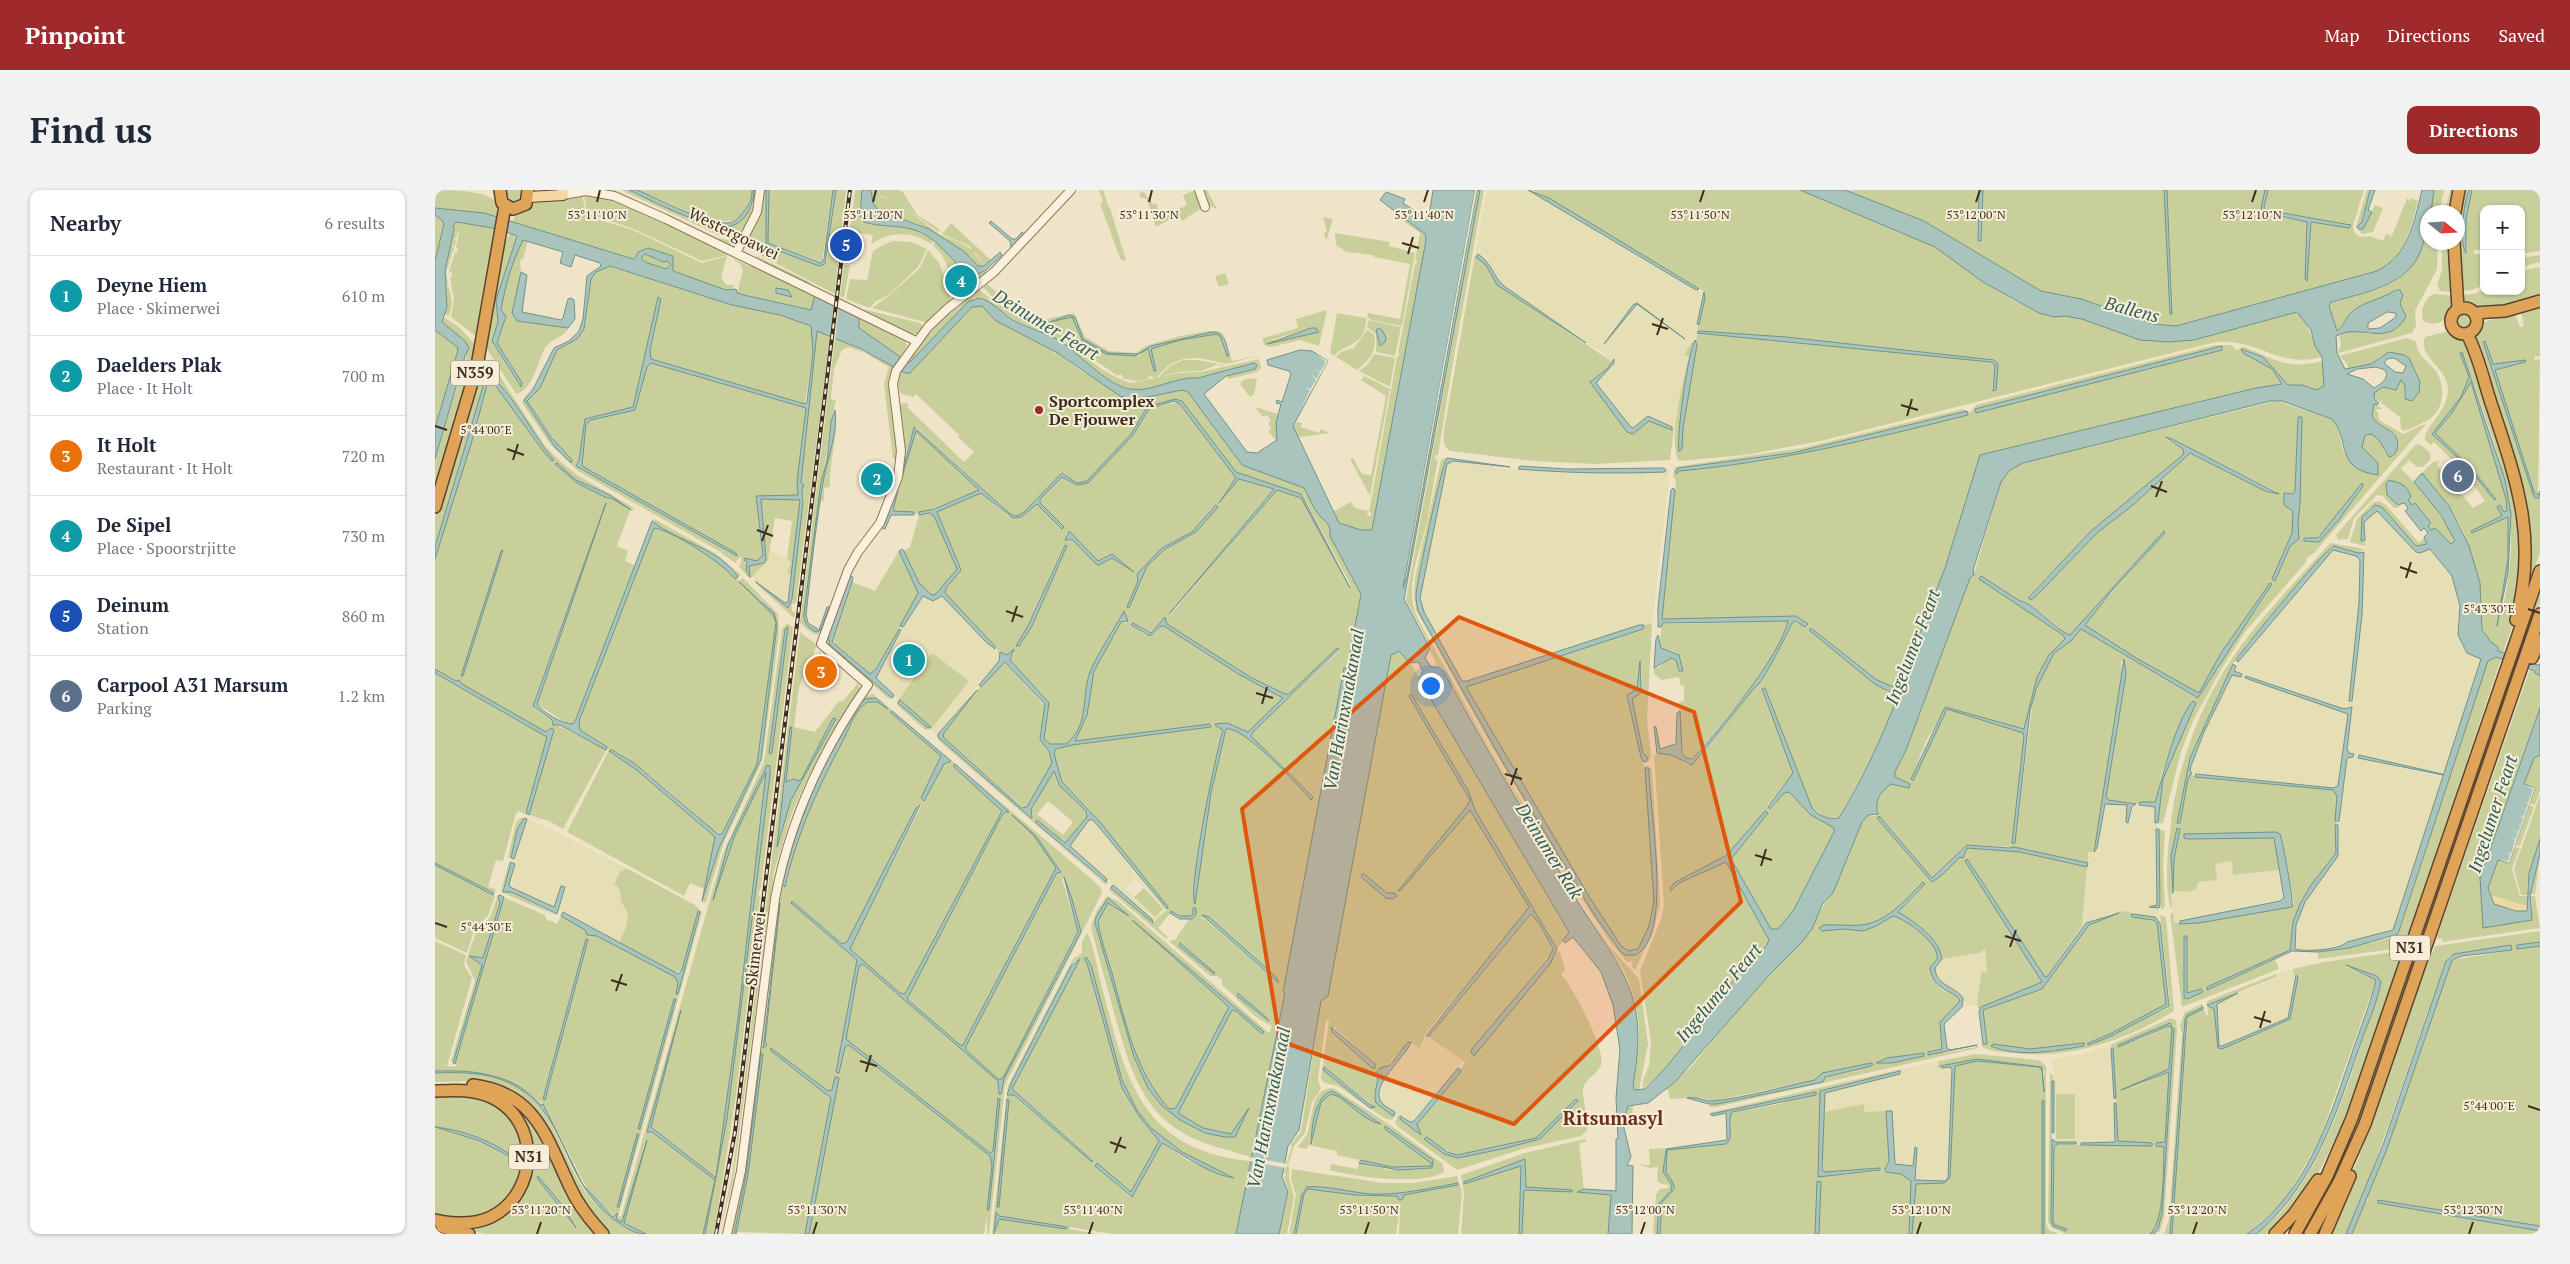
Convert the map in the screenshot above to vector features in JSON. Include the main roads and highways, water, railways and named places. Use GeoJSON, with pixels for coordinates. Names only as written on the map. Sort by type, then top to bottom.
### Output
{"type":"FeatureCollection","features":[{"type":"Feature","properties":{"kind":"highway"},"geometry":{"type":"LineString","coordinates":[[489,190],[506,206],[526,204],[528,193]]}},
{"type":"Feature","properties":{"kind":"highway"},"geometry":{"type":"LineString","coordinates":[[2456,205],[2459,190]]}},
{"type":"Feature","properties":{"kind":"highway","name":"N359"},"geometry":{"type":"LineString","coordinates":[[435,507],[477,366],[491,279],[502,234],[506,206]]}},
{"type":"Feature","properties":{"kind":"highway"},"geometry":{"type":"LineString","coordinates":[[2455,250],[2458,309]]}},
{"type":"Feature","properties":{"kind":"highway"},"geometry":{"type":"LineString","coordinates":[[2476,318],[2540,301]]}},
{"type":"Feature","properties":{"kind":"highway"},"geometry":{"type":"LineString","coordinates":[[2465,308],[2476,318],[2475,329],[2467,334],[2457,332],[2451,325],[2452,316],[2458,309],[2465,308]]}},
{"type":"Feature","properties":{"kind":"highway","name":"N31"},"geometry":{"type":"LineString","coordinates":[[2467,334],[2515,476],[2524,518],[2524,584],[2507,658]]}},
{"type":"Feature","properties":{"kind":"highway","name":"N31"},"geometry":{"type":"LineString","coordinates":[[2295,1234],[2319,1193],[2336,1157],[2360,1095],[2483,738],[2485,717],[2540,571]]}},
{"type":"Feature","properties":{"kind":"highway","name":"N31"},"geometry":{"type":"LineString","coordinates":[[2310,1234],[2352,1155],[2373,1100],[2511,697],[2521,684],[2540,614]]}},
{"type":"Feature","properties":{"kind":"highway","name":"N31"},"geometry":{"type":"LineString","coordinates":[[2526,664],[2540,640]]}},
{"type":"Feature","properties":{"kind":"highway","name":"N31"},"geometry":{"type":"LineString","coordinates":[[435,1085],[481,1086],[502,1092],[521,1103],[542,1128],[570,1188],[588,1217],[603,1234]]}},
{"type":"Feature","properties":{"kind":"highway","name":"N31"},"geometry":{"type":"LineString","coordinates":[[435,1091],[469,1091],[499,1102],[521,1125],[528,1143],[529,1156],[525,1179],[520,1189],[513,1200],[498,1213],[480,1221],[435,1220]]}},
{"type":"Feature","properties":{"kind":"highway","name":"N31"},"geometry":{"type":"LineString","coordinates":[[2325,1234],[2352,1172],[2373,1100]]}},
{"type":"Feature","properties":{"kind":"highway","name":"N31"},"geometry":{"type":"LineString","coordinates":[[2275,1234],[2294,1214],[2336,1157]]}},
{"type":"Feature","properties":{"kind":"highway"},"geometry":{"type":"LineString","coordinates":[[435,1226],[469,1234]]}},
{"type":"Feature","properties":{"kind":"main road","name":"Westergoawei"},"geometry":{"type":"LineString","coordinates":[[528,193],[562,192]]}},
{"type":"Feature","properties":{"kind":"water"},"geometry":{"type":"Polygon","coordinates":[[[629,190],[637,190],[700,217],[724,223],[733,222],[737,219],[749,204],[752,190],[754,190],[753,200],[743,219],[734,225],[725,226],[712,225],[681,214],[629,190]]]}},
{"type":"Feature","properties":{"kind":"water"},"geometry":{"type":"Polygon","coordinates":[[[766,190],[769,190],[768,243],[821,263],[824,259],[833,190],[836,190],[825,264],[819,266],[766,246],[766,190]]]}},
{"type":"Feature","properties":{"kind":"water"},"geometry":{"type":"Polygon","coordinates":[[[862,190],[871,190],[873,203],[878,210],[929,229],[965,252],[978,266],[984,266],[1000,252],[1002,255],[986,270],[972,277],[937,243],[921,232],[864,222],[860,216],[862,190]]]}},
{"type":"Feature","properties":{"kind":"water","name":"Van Harinxmakanaal"},"geometry":{"type":"Polygon","coordinates":[[[1433,190],[1475,190],[1403,588],[1407,576],[1477,190],[1480,190],[1404,599],[1430,648],[1425,658],[1431,667],[1438,667],[1443,671],[1540,838],[1622,972],[1636,1010],[1638,1042],[1634,1090],[1645,1089],[1669,1064],[1739,974],[1767,945],[1769,940],[1726,862],[1679,883],[1671,891],[1670,889],[1674,883],[1727,855],[1765,811],[1768,813],[1731,859],[1771,929],[1778,929],[1793,911],[1834,832],[1834,828],[1811,815],[1789,792],[1784,793],[1770,809],[1768,807],[1793,773],[1762,689],[1765,688],[1812,808],[1824,817],[1839,818],[1871,760],[1897,698],[1892,693],[1876,685],[1809,630],[1811,628],[1877,680],[1898,689],[1945,568],[1980,455],[2256,388],[2282,384],[2272,369],[2243,353],[2241,349],[2263,357],[2288,385],[2302,385],[2316,390],[2324,386],[2322,357],[2315,346],[2311,330],[2297,312],[2194,340],[2169,342],[2140,340],[2082,319],[2065,316],[2054,317],[2039,313],[1983,282],[1935,247],[1800,190],[1845,190],[1924,221],[2041,291],[2081,299],[2153,324],[2176,326],[2377,271],[2388,264],[2403,247],[2413,225],[2422,190],[2434,190],[2432,205],[2420,205],[2421,250],[2411,267],[2400,277],[2386,285],[2331,302],[2329,306],[2337,331],[2351,312],[2358,307],[2396,290],[2400,290],[2403,295],[2400,303],[2406,317],[2391,332],[2345,332],[2336,336],[2337,353],[2345,369],[2371,364],[2389,352],[2409,358],[2420,382],[2419,392],[2412,401],[2405,399],[2405,386],[2401,380],[2396,390],[2383,387],[2374,393],[2375,400],[2379,403],[2377,405],[2374,404],[2372,416],[2375,421],[2393,433],[2398,442],[2395,453],[2389,457],[2379,440],[2372,434],[2365,435],[2362,447],[2378,463],[2378,475],[2364,472],[2355,467],[2349,460],[2338,427],[2332,419],[2282,401],[2270,401],[2023,463],[2010,470],[2001,482],[1973,570],[1974,575],[1970,578],[1906,750],[1895,772],[1895,777],[1910,784],[1909,788],[1891,784],[1881,794],[1877,801],[1878,814],[1868,815],[1862,822],[1833,893],[1822,905],[1812,929],[1802,942],[1771,973],[1675,1082],[1648,1103],[1628,1106],[1623,1124],[1631,1157],[1627,1165],[1633,1166],[1632,1234],[1608,1234],[1611,1195],[1577,1192],[1584,1189],[1616,1191],[1616,1139],[1618,1138],[1616,1098],[1620,1049],[1613,1005],[1601,972],[1573,937],[1565,943],[1563,940],[1569,932],[1419,679],[1423,671],[1418,662],[1410,663],[1399,651],[1391,655],[1328,996],[1321,1001],[1299,1130],[1288,1146],[1282,1177],[1288,1192],[1279,1234],[1236,1234],[1285,993],[1283,992],[1344,668],[1347,668],[1361,594],[1330,536],[1328,524],[1315,510],[1304,488],[1242,465],[1188,392],[1182,390],[1133,400],[1120,396],[1056,352],[996,321],[982,306],[972,307],[910,373],[905,373],[861,349],[817,331],[801,483],[804,485],[802,489],[803,502],[792,599],[788,608],[756,582],[785,603],[788,602],[800,500],[761,499],[766,559],[764,563],[749,566],[750,577],[746,570],[747,562],[744,560],[745,558],[757,561],[763,555],[756,496],[798,495],[797,481],[806,408],[651,363],[647,367],[635,410],[591,420],[586,424],[582,466],[736,553],[737,556],[576,466],[579,460],[585,419],[633,407],[658,297],[661,299],[650,350],[651,359],[805,404],[807,402],[813,352],[811,326],[780,315],[732,305],[610,266],[596,272],[591,279],[584,329],[577,339],[557,350],[540,388],[527,401],[552,438],[572,460],[571,463],[555,447],[524,400],[533,389],[554,348],[569,341],[579,331],[583,319],[587,276],[601,266],[600,263],[575,255],[571,267],[560,263],[563,252],[523,240],[515,257],[507,283],[501,310],[506,316],[497,343],[522,383],[521,387],[492,341],[498,322],[496,300],[517,236],[498,229],[457,222],[453,226],[454,229],[445,271],[447,307],[442,322],[465,341],[469,348],[435,459],[435,428],[458,350],[457,347],[435,330],[435,261],[444,224],[435,215],[435,208],[484,213],[633,259],[638,252],[648,248],[673,256],[673,271],[726,290],[736,289],[737,293],[744,295],[811,310],[815,295],[859,316],[859,328],[909,363],[968,302],[979,298],[992,304],[1011,319],[1060,341],[1102,375],[1120,386],[1130,389],[1147,389],[1181,379],[1198,378],[1254,363],[1257,365],[1255,369],[1226,376],[1204,394],[1247,452],[1257,453],[1277,440],[1276,423],[1281,404],[1276,403],[1277,400],[1282,402],[1291,374],[1289,371],[1268,365],[1267,360],[1300,350],[1312,351],[1328,361],[1293,426],[1339,523],[1361,530],[1372,530],[1426,240],[1425,234],[1380,200],[1386,192],[1405,199],[1403,203],[1425,218],[1429,216],[1433,190]],[[645,254],[641,258],[645,262],[666,269],[671,265],[668,261],[663,262],[645,254]],[[2387,312],[2368,323],[2368,329],[2380,328],[2396,317],[2396,313],[2387,312]],[[2394,358],[2387,359],[2384,363],[2395,372],[2403,373],[2406,366],[2394,358]],[[2376,367],[2357,369],[2347,374],[2363,379],[2374,388],[2386,378],[2385,370],[2376,367]]]}},
{"type":"Feature","properties":{"kind":"water"},"geometry":{"type":"Polygon","coordinates":[[[1528,190],[1549,198],[1699,289],[1696,290],[1528,190]]]}},
{"type":"Feature","properties":{"kind":"water"},"geometry":{"type":"Polygon","coordinates":[[[1979,190],[1983,190],[1981,241],[1978,241],[1979,190]]]}},
{"type":"Feature","properties":{"kind":"water"},"geometry":{"type":"Polygon","coordinates":[[[2164,190],[2167,190],[2172,314],[2170,314],[2164,190]]]}},
{"type":"Feature","properties":{"kind":"water"},"geometry":{"type":"Polygon","coordinates":[[[2265,190],[2268,190],[2264,207],[2266,210],[2351,225],[2349,228],[2311,222],[2307,281],[2305,279],[2307,222],[2262,212],[2261,208],[2265,190]]]}},
{"type":"Feature","properties":{"kind":"water"},"geometry":{"type":"Polygon","coordinates":[[[2370,190],[2375,190],[2368,210],[2372,212],[2363,229],[2359,229],[2357,227],[2362,222],[2370,190]]]}},
{"type":"Feature","properties":{"kind":"water"},"geometry":{"type":"Polygon","coordinates":[[[2469,190],[2472,190],[2466,219],[2466,253],[2465,250],[2465,204],[2469,190]]]}},
{"type":"Feature","properties":{"kind":"water"},"geometry":{"type":"Polygon","coordinates":[[[991,221],[1012,239],[1016,239],[1022,232],[1024,234],[1011,247],[1010,241],[989,223],[991,221]]]}},
{"type":"Feature","properties":{"kind":"water"},"geometry":{"type":"Polygon","coordinates":[[[1478,254],[1487,262],[1504,286],[1586,343],[1497,285],[1486,265],[1476,257],[1478,254]]]}},
{"type":"Feature","properties":{"kind":"water"},"geometry":{"type":"Polygon","coordinates":[[[521,272],[527,275],[522,312],[561,320],[568,299],[571,298],[574,300],[575,319],[568,328],[517,321],[512,313],[521,272]]]}},
{"type":"Feature","properties":{"kind":"water"},"geometry":{"type":"Polygon","coordinates":[[[776,288],[788,290],[792,297],[776,293],[776,288]]]}},
{"type":"Feature","properties":{"kind":"water"},"geometry":{"type":"Polygon","coordinates":[[[1704,292],[1705,298],[1699,325],[1697,324],[1704,292]]]}},
{"type":"Feature","properties":{"kind":"water"},"geometry":{"type":"Polygon","coordinates":[[[1637,303],[1685,339],[1637,304],[1604,344],[1633,305],[1637,303]]]}},
{"type":"Feature","properties":{"kind":"water"},"geometry":{"type":"Polygon","coordinates":[[[1069,315],[1075,317],[1083,339],[1108,353],[1138,354],[1151,346],[1212,332],[1220,334],[1223,337],[1229,356],[1227,356],[1221,338],[1217,334],[1180,340],[1151,349],[1156,371],[1154,371],[1148,349],[1135,356],[1106,354],[1082,340],[1072,317],[1050,322],[1069,315]]]}},
{"type":"Feature","properties":{"kind":"water"},"geometry":{"type":"Polygon","coordinates":[[[1311,328],[1316,328],[1319,332],[1267,344],[1311,328]]]}},
{"type":"Feature","properties":{"kind":"water"},"geometry":{"type":"Polygon","coordinates":[[[1379,328],[1386,338],[1385,342],[1380,346],[1376,330],[1379,328]]]}},
{"type":"Feature","properties":{"kind":"water"},"geometry":{"type":"Polygon","coordinates":[[[1699,331],[1786,337],[1994,360],[1998,364],[1996,390],[1993,391],[1995,365],[1991,362],[1697,333],[1699,331]]]}},
{"type":"Feature","properties":{"kind":"water"},"geometry":{"type":"Polygon","coordinates":[[[1695,340],[1697,345],[1683,428],[1682,449],[1679,452],[1679,430],[1683,395],[1689,360],[1695,340]]]}},
{"type":"Feature","properties":{"kind":"water"},"geometry":{"type":"Polygon","coordinates":[[[2485,341],[2493,364],[2526,360],[2525,362],[2495,370],[2534,492],[2538,495],[2540,491],[2539,498],[2535,498],[2533,494],[2483,342],[2485,341]]]}},
{"type":"Feature","properties":{"kind":"water"},"geometry":{"type":"Polygon","coordinates":[[[2222,346],[2222,350],[1976,413],[1975,409],[2222,346]]]}},
{"type":"Feature","properties":{"kind":"water"},"geometry":{"type":"Polygon","coordinates":[[[2462,352],[2505,480],[2511,514],[2508,573],[2497,626],[2508,559],[2508,517],[2472,533],[2471,531],[2502,516],[2497,507],[2500,505],[2504,512],[2507,511],[2506,499],[2471,382],[2452,413],[2435,433],[2470,467],[2496,499],[2494,500],[2469,468],[2432,434],[2461,397],[2469,377],[2460,353],[2462,352]]]}},
{"type":"Feature","properties":{"kind":"water"},"geometry":{"type":"Polygon","coordinates":[[[1614,359],[1614,363],[1596,383],[1630,426],[1633,428],[1648,416],[1672,427],[1672,430],[1649,421],[1633,434],[1627,432],[1590,382],[1607,369],[1614,359]]]}},
{"type":"Feature","properties":{"kind":"water"},"geometry":{"type":"Polygon","coordinates":[[[489,377],[505,390],[554,460],[552,461],[544,452],[492,381],[488,381],[472,441],[435,559],[435,547],[484,383],[489,377]]]}},
{"type":"Feature","properties":{"kind":"water"},"geometry":{"type":"Polygon","coordinates":[[[1175,399],[1182,401],[1236,472],[1301,494],[1350,588],[1301,498],[1277,490],[1169,614],[1274,489],[1239,479],[1219,503],[1236,478],[1180,404],[1174,401],[1149,409],[1133,435],[1088,483],[1077,485],[1062,477],[1040,499],[1040,503],[1064,527],[1062,529],[1037,504],[1021,517],[1013,518],[981,493],[937,512],[961,570],[946,588],[945,593],[995,646],[995,649],[942,596],[933,601],[923,596],[903,627],[900,626],[918,593],[899,551],[902,549],[904,551],[919,583],[932,595],[936,594],[957,569],[934,516],[930,513],[919,515],[919,512],[934,509],[979,490],[916,431],[900,484],[914,427],[1010,514],[1016,516],[1023,513],[1062,473],[1077,483],[1087,481],[1131,434],[1147,407],[1175,399]]]}},
{"type":"Feature","properties":{"kind":"water"},"geometry":{"type":"Polygon","coordinates":[[[835,410],[834,436],[821,495],[806,615],[808,623],[819,630],[827,607],[829,607],[821,630],[816,632],[806,624],[804,613],[821,482],[827,461],[831,422],[835,410]]]}},
{"type":"Feature","properties":{"kind":"water"},"geometry":{"type":"Polygon","coordinates":[[[1967,411],[1968,415],[1825,449],[1752,462],[1679,471],[1677,474],[1675,472],[1678,468],[1792,453],[1967,411]]]}},
{"type":"Feature","properties":{"kind":"water"},"geometry":{"type":"Polygon","coordinates":[[[2298,417],[2302,417],[2299,539],[2290,546],[2275,581],[2272,579],[2292,533],[2293,511],[2284,505],[2284,493],[2293,494],[2295,491],[2298,417]]]}},
{"type":"Feature","properties":{"kind":"water"},"geometry":{"type":"Polygon","coordinates":[[[2165,437],[2279,494],[2265,491],[2190,453],[2133,505],[2097,533],[2031,600],[2028,598],[2091,531],[2184,454],[2183,449],[2165,437]]]}},
{"type":"Feature","properties":{"kind":"water"},"geometry":{"type":"Polygon","coordinates":[[[1447,458],[1510,467],[1453,461],[1447,464],[1420,598],[1424,612],[1462,681],[1644,625],[1643,629],[1466,687],[1590,898],[1621,946],[1629,951],[1638,949],[1649,926],[1654,902],[1645,768],[1649,768],[1657,869],[1657,898],[1654,924],[1647,944],[1635,955],[1625,955],[1620,951],[1595,916],[1505,766],[1418,611],[1416,595],[1421,568],[1435,500],[1447,458]]]}},
{"type":"Feature","properties":{"kind":"water"},"geometry":{"type":"Polygon","coordinates":[[[557,463],[576,480],[610,495],[631,510],[611,498],[607,498],[577,483],[555,464],[557,463]]]}},
{"type":"Feature","properties":{"kind":"water"},"geometry":{"type":"Polygon","coordinates":[[[1520,466],[1567,469],[1664,468],[1666,470],[1665,472],[1591,473],[1518,469],[1520,466]]]}},
{"type":"Feature","properties":{"kind":"water"},"geometry":{"type":"Polygon","coordinates":[[[2422,473],[2449,506],[2469,546],[2480,583],[2482,630],[2491,642],[2498,647],[2498,651],[2537,665],[2540,664],[2540,676],[2535,671],[2496,657],[2488,661],[2398,934],[2349,948],[2318,952],[2292,951],[2207,990],[2207,987],[2290,950],[2293,922],[2300,904],[2311,885],[2336,853],[2335,825],[2338,825],[2338,856],[2305,902],[2296,925],[2295,949],[2330,949],[2347,942],[2393,930],[2481,659],[2467,653],[2458,635],[2460,606],[2452,576],[2430,549],[2420,553],[2416,552],[2377,511],[2364,522],[2365,540],[2361,541],[2362,517],[2375,505],[2382,507],[2416,546],[2427,544],[2424,537],[2428,533],[2424,528],[2421,531],[2405,511],[2408,508],[2404,503],[2398,505],[2387,495],[2386,484],[2389,480],[2400,483],[2407,489],[2411,497],[2408,500],[2412,505],[2415,503],[2431,523],[2428,526],[2431,530],[2435,528],[2451,544],[2455,541],[2441,515],[2414,482],[2422,473]]]}},
{"type":"Feature","properties":{"kind":"water"},"geometry":{"type":"Polygon","coordinates":[[[2362,483],[2363,486],[2338,521],[2319,542],[2304,541],[2304,538],[2318,538],[2362,483]]]}},
{"type":"Feature","properties":{"kind":"water"},"geometry":{"type":"Polygon","coordinates":[[[1673,488],[1675,490],[1662,619],[1796,616],[1808,624],[1805,627],[1796,621],[1792,623],[1759,683],[1692,765],[1671,755],[1657,753],[1654,726],[1656,727],[1660,749],[1676,744],[1677,713],[1680,711],[1682,753],[1686,758],[1692,759],[1747,693],[1774,653],[1788,621],[1663,623],[1661,627],[1658,627],[1658,607],[1671,490],[1673,488]]]}},
{"type":"Feature","properties":{"kind":"water"},"geometry":{"type":"Polygon","coordinates":[[[898,490],[893,511],[914,512],[914,515],[891,515],[885,529],[882,528],[898,490]]]}},
{"type":"Feature","properties":{"kind":"water"},"geometry":{"type":"Polygon","coordinates":[[[606,503],[537,704],[553,717],[573,724],[576,719],[652,521],[720,559],[738,577],[735,579],[720,565],[685,541],[654,528],[579,721],[580,730],[607,747],[606,750],[560,725],[553,725],[552,720],[533,706],[606,503]]]}},
{"type":"Feature","properties":{"kind":"water"},"geometry":{"type":"Polygon","coordinates":[[[1216,505],[1218,507],[1196,532],[1165,549],[1147,566],[1129,608],[1127,607],[1138,581],[1137,574],[1162,548],[1192,532],[1216,505]]]}},
{"type":"Feature","properties":{"kind":"water"},"geometry":{"type":"Polygon","coordinates":[[[1069,531],[1098,561],[1112,554],[1134,572],[1112,558],[1099,565],[1096,564],[1073,540],[1065,540],[1069,531]]]}},
{"type":"Feature","properties":{"kind":"water"},"geometry":{"type":"Polygon","coordinates":[[[2164,531],[2165,533],[2111,592],[2085,625],[2136,658],[2199,693],[2221,653],[2270,583],[2272,584],[2198,698],[2081,629],[2071,641],[2054,653],[2036,689],[2030,711],[2015,843],[2012,843],[2023,733],[1947,709],[1913,781],[1911,779],[1945,707],[2024,729],[2037,677],[2049,655],[2065,639],[2063,635],[1979,579],[1981,576],[2020,601],[2025,602],[2057,628],[2070,635],[2164,531]]]}},
{"type":"Feature","properties":{"kind":"water"},"geometry":{"type":"Polygon","coordinates":[[[1065,545],[1067,546],[1032,626],[1019,646],[1016,646],[1028,626],[1065,545]]]}},
{"type":"Feature","properties":{"kind":"water"},"geometry":{"type":"Polygon","coordinates":[[[2334,546],[2358,553],[2364,552],[2362,615],[2352,701],[2349,701],[2359,603],[2360,560],[2356,556],[2333,550],[2238,662],[2236,660],[2301,580],[2327,551],[2334,546]]]}},
{"type":"Feature","properties":{"kind":"water"},"geometry":{"type":"Polygon","coordinates":[[[503,550],[463,676],[461,676],[501,551],[503,550]]]}},
{"type":"Feature","properties":{"kind":"water"},"geometry":{"type":"Polygon","coordinates":[[[850,576],[853,577],[852,582],[832,642],[870,674],[876,669],[899,629],[901,630],[876,678],[894,695],[892,698],[830,645],[828,636],[850,576]]]}},
{"type":"Feature","properties":{"kind":"water"},"geometry":{"type":"Polygon","coordinates":[[[739,582],[774,613],[777,625],[761,759],[719,848],[702,901],[715,837],[638,771],[609,751],[612,750],[634,763],[713,830],[718,834],[722,834],[757,764],[776,622],[773,615],[739,582]]]}},
{"type":"Feature","properties":{"kind":"water"},"geometry":{"type":"Polygon","coordinates":[[[1124,611],[1128,621],[1121,622],[1094,671],[1087,715],[1075,741],[1210,724],[1211,727],[1072,745],[1056,749],[1054,754],[1062,782],[1100,822],[1168,907],[1167,909],[1093,820],[1089,820],[1070,846],[1107,879],[1106,882],[1035,822],[1037,820],[1065,843],[1087,817],[1086,811],[1060,786],[1054,771],[1031,809],[1032,819],[938,737],[938,734],[977,690],[944,733],[943,737],[1022,808],[1027,807],[1052,763],[1049,752],[1040,739],[1045,704],[1005,662],[981,687],[979,685],[999,661],[1000,652],[1007,655],[1014,649],[1010,660],[1049,703],[1044,739],[1050,744],[1066,744],[1074,737],[1082,720],[1090,672],[1124,611]]]}},
{"type":"Feature","properties":{"kind":"water"},"geometry":{"type":"Polygon","coordinates":[[[1165,617],[1167,624],[1250,677],[1285,694],[1289,694],[1337,648],[1339,649],[1251,736],[1313,797],[1311,800],[1257,746],[1245,736],[1234,730],[1226,729],[1211,793],[1195,904],[1195,875],[1198,849],[1223,730],[1215,724],[1227,723],[1248,732],[1283,698],[1240,675],[1164,626],[1161,626],[1150,636],[1131,625],[1133,623],[1151,633],[1165,617]]]}},
{"type":"Feature","properties":{"kind":"water"},"geometry":{"type":"Polygon","coordinates":[[[788,627],[771,754],[769,753],[785,629],[788,627]]]}},
{"type":"Feature","properties":{"kind":"water"},"geometry":{"type":"Polygon","coordinates":[[[1658,635],[1661,648],[1679,655],[1683,671],[1679,671],[1676,660],[1671,658],[1654,668],[1656,639],[1658,635]]]}},
{"type":"Feature","properties":{"kind":"water"},"geometry":{"type":"Polygon","coordinates":[[[2124,659],[2126,674],[2106,797],[2108,800],[2136,804],[2132,806],[2128,823],[2126,822],[2127,805],[2105,804],[2097,848],[2094,852],[2124,659]]]}},
{"type":"Feature","properties":{"kind":"water"},"geometry":{"type":"Polygon","coordinates":[[[1640,661],[1641,689],[1644,691],[1632,699],[1643,753],[1648,758],[1646,762],[1641,757],[1627,695],[1637,689],[1640,661]]]}},
{"type":"Feature","properties":{"kind":"water"},"geometry":{"type":"Polygon","coordinates":[[[2233,664],[2236,666],[2234,671],[2242,674],[2241,677],[2232,675],[2204,732],[2191,766],[2190,771],[2192,773],[2188,779],[2180,823],[2177,823],[2190,758],[2233,664]]]}},
{"type":"Feature","properties":{"kind":"water"},"geometry":{"type":"Polygon","coordinates":[[[435,669],[456,681],[459,680],[462,684],[546,732],[551,728],[554,730],[529,815],[526,813],[547,737],[435,673],[435,669]]]}},
{"type":"Feature","properties":{"kind":"water"},"geometry":{"type":"Polygon","coordinates":[[[2246,676],[2344,709],[2352,707],[2347,749],[2349,753],[2354,754],[2353,757],[2347,758],[2339,821],[2335,821],[2337,796],[2333,790],[2195,777],[2196,774],[2333,788],[2338,786],[2348,714],[2245,678],[2246,676]]]}},
{"type":"Feature","properties":{"kind":"water"},"geometry":{"type":"Polygon","coordinates":[[[1411,694],[1468,790],[1475,810],[1557,949],[1550,964],[1474,1056],[1471,1052],[1472,1049],[1548,959],[1553,949],[1539,923],[1531,914],[1429,1036],[1426,1036],[1529,907],[1470,810],[1401,890],[1398,891],[1470,800],[1409,696],[1411,694]]]}},
{"type":"Feature","properties":{"kind":"water"},"geometry":{"type":"Polygon","coordinates":[[[876,698],[888,709],[877,702],[868,702],[860,708],[854,718],[826,773],[802,828],[785,887],[782,884],[795,837],[823,768],[860,703],[866,699],[876,698]]]}},
{"type":"Feature","properties":{"kind":"water"},"geometry":{"type":"Polygon","coordinates":[[[900,700],[931,727],[928,728],[898,703],[900,700]]]}},
{"type":"Feature","properties":{"kind":"water"},"geometry":{"type":"Polygon","coordinates":[[[2193,701],[2196,703],[2163,779],[2158,822],[2155,823],[2155,807],[2139,805],[2140,802],[2155,802],[2175,736],[2186,711],[2193,701]]]}},
{"type":"Feature","properties":{"kind":"water"},"geometry":{"type":"Polygon","coordinates":[[[2540,708],[2540,755],[2534,758],[2524,784],[2535,788],[2509,863],[2498,860],[2488,888],[2494,904],[2516,911],[2527,911],[2529,873],[2540,839],[2540,854],[2530,895],[2532,920],[2483,928],[2480,878],[2540,708]]]}},
{"type":"Feature","properties":{"kind":"water"},"geometry":{"type":"Polygon","coordinates":[[[892,711],[951,761],[944,764],[924,801],[921,798],[941,756],[891,713],[892,711]]]}},
{"type":"Feature","properties":{"kind":"water"},"geometry":{"type":"Polygon","coordinates":[[[833,718],[836,719],[791,800],[777,847],[790,727],[792,727],[786,782],[793,779],[799,781],[802,778],[833,718]]]}},
{"type":"Feature","properties":{"kind":"water"},"geometry":{"type":"Polygon","coordinates":[[[2359,755],[2442,774],[2443,775],[2358,758],[2359,755]]]}},
{"type":"Feature","properties":{"kind":"water"},"geometry":{"type":"Polygon","coordinates":[[[955,764],[1009,812],[1005,812],[1000,819],[907,999],[960,1045],[963,1045],[1056,868],[1034,836],[1012,815],[1036,836],[1061,872],[1055,876],[966,1046],[966,1050],[999,1080],[1003,1078],[1078,932],[1064,877],[1081,932],[1004,1079],[1001,1094],[999,1094],[998,1081],[863,964],[859,966],[846,1039],[990,1153],[993,1151],[998,1098],[1000,1099],[989,1210],[987,1210],[992,1165],[990,1156],[849,1045],[845,1047],[839,1073],[836,1072],[857,960],[791,903],[792,901],[842,944],[847,942],[916,808],[920,805],[850,949],[900,993],[905,994],[1002,811],[953,766],[955,764]]]}},
{"type":"Feature","properties":{"kind":"water"},"geometry":{"type":"Polygon","coordinates":[[[767,765],[770,766],[770,775],[727,1119],[717,1173],[738,1018],[766,772],[735,835],[713,900],[728,845],[767,765]]]}},
{"type":"Feature","properties":{"kind":"water"},"geometry":{"type":"Polygon","coordinates":[[[1879,816],[1932,878],[1967,845],[2014,847],[2088,863],[2087,867],[2020,852],[1967,848],[1963,858],[1960,857],[1941,876],[1932,882],[1877,818],[1879,816]]]}},
{"type":"Feature","properties":{"kind":"water"},"geometry":{"type":"Polygon","coordinates":[[[524,818],[527,819],[514,859],[511,858],[517,830],[524,818]]]}},
{"type":"Feature","properties":{"kind":"water"},"geometry":{"type":"Polygon","coordinates":[[[2177,828],[2180,829],[2174,859],[2173,893],[2171,856],[2177,828]]]}},
{"type":"Feature","properties":{"kind":"water"},"geometry":{"type":"Polygon","coordinates":[[[2156,829],[2159,829],[2159,908],[2149,907],[2157,905],[2156,829]]]}},
{"type":"Feature","properties":{"kind":"water"},"geometry":{"type":"Polygon","coordinates":[[[2276,832],[2280,834],[2283,848],[2292,907],[2199,923],[2179,924],[2180,921],[2280,901],[2284,898],[2274,838],[2188,839],[2184,838],[2184,834],[2276,832]]]}},
{"type":"Feature","properties":{"kind":"water"},"geometry":{"type":"Polygon","coordinates":[[[1967,859],[2045,977],[2047,977],[2086,923],[2119,913],[2089,925],[2042,989],[1983,1010],[1987,1044],[1983,1044],[1979,1012],[1981,1007],[2042,982],[1965,861],[1967,859]]]}},
{"type":"Feature","properties":{"kind":"water"},"geometry":{"type":"Polygon","coordinates":[[[511,862],[515,864],[509,884],[510,887],[554,907],[561,886],[565,887],[557,914],[512,892],[503,892],[511,862]]]}},
{"type":"Feature","properties":{"kind":"water"},"geometry":{"type":"Polygon","coordinates":[[[435,863],[494,893],[493,895],[435,865],[435,863]]]}},
{"type":"Feature","properties":{"kind":"water"},"geometry":{"type":"Polygon","coordinates":[[[1363,873],[1387,893],[1395,893],[1397,896],[1393,899],[1386,898],[1361,877],[1363,873]]]}},
{"type":"Feature","properties":{"kind":"water"},"geometry":{"type":"Polygon","coordinates":[[[1923,882],[1925,884],[1898,912],[1925,931],[1936,944],[1942,959],[1935,968],[1936,974],[1942,982],[1963,998],[1962,1007],[1944,1024],[1947,1048],[1950,1050],[1977,1045],[1928,1055],[1928,1052],[1942,1049],[1940,1022],[1960,1001],[1958,997],[1940,987],[1932,976],[1930,968],[1937,959],[1937,953],[1928,940],[1913,927],[1893,916],[1863,931],[1843,929],[1822,931],[1819,928],[1824,925],[1867,924],[1883,918],[1898,907],[1923,882]]]}},
{"type":"Feature","properties":{"kind":"water"},"geometry":{"type":"Polygon","coordinates":[[[1113,885],[1152,919],[1153,923],[1111,888],[1113,885]]]}},
{"type":"Feature","properties":{"kind":"water"},"geometry":{"type":"Polygon","coordinates":[[[498,896],[504,897],[455,1064],[453,1063],[482,965],[469,956],[483,958],[500,903],[498,896]]]}},
{"type":"Feature","properties":{"kind":"water"},"geometry":{"type":"Polygon","coordinates":[[[1108,898],[1129,916],[1108,903],[1098,921],[1127,1027],[1139,1062],[1157,1094],[1169,1109],[1176,1108],[1229,1007],[1132,920],[1264,1032],[1262,1034],[1236,1011],[1232,1010],[1178,1113],[1203,1128],[1231,1134],[1249,1108],[1235,1137],[1205,1133],[1180,1120],[1162,1106],[1148,1088],[1134,1057],[1095,923],[1096,917],[1108,898]]]}},
{"type":"Feature","properties":{"kind":"water"},"geometry":{"type":"Polygon","coordinates":[[[780,903],[765,1042],[767,1045],[763,1048],[780,903]]]}},
{"type":"Feature","properties":{"kind":"water"},"geometry":{"type":"Polygon","coordinates":[[[1193,908],[1196,908],[1196,914],[1192,919],[1180,919],[1170,913],[1171,911],[1180,916],[1190,916],[1193,914],[1193,908]]]}},
{"type":"Feature","properties":{"kind":"water"},"geometry":{"type":"Polygon","coordinates":[[[698,911],[700,912],[678,994],[676,994],[678,983],[675,977],[597,936],[587,935],[585,930],[561,916],[563,912],[678,974],[682,970],[698,911]]]}},
{"type":"Feature","properties":{"kind":"water"},"geometry":{"type":"Polygon","coordinates":[[[2131,914],[2155,917],[2160,923],[2169,1006],[2107,1038],[2088,1045],[2088,1043],[2110,1034],[2166,1004],[2157,923],[2153,920],[2132,917],[2131,914]]]}},
{"type":"Feature","properties":{"kind":"water"},"geometry":{"type":"Polygon","coordinates":[[[1202,915],[1209,917],[1276,977],[1279,983],[1202,915]]]}},
{"type":"Feature","properties":{"kind":"water"},"geometry":{"type":"Polygon","coordinates":[[[2184,936],[2187,936],[2187,993],[2201,989],[2203,992],[2187,999],[2184,998],[2184,936]]]}},
{"type":"Feature","properties":{"kind":"water"},"geometry":{"type":"Polygon","coordinates":[[[586,939],[588,940],[545,1100],[543,1099],[586,939]]]}},
{"type":"Feature","properties":{"kind":"water"},"geometry":{"type":"Polygon","coordinates":[[[2540,942],[2540,946],[2517,949],[2517,945],[2540,942]]]}},
{"type":"Feature","properties":{"kind":"water"},"geometry":{"type":"Polygon","coordinates":[[[1180,943],[1215,973],[1179,946],[1180,943]]]}},
{"type":"Feature","properties":{"kind":"water"},"geometry":{"type":"Polygon","coordinates":[[[2511,945],[2512,950],[2462,956],[2452,960],[2387,1149],[2352,1234],[2346,1234],[2384,1142],[2446,961],[2454,954],[2511,945]]]}},
{"type":"Feature","properties":{"kind":"water"},"geometry":{"type":"Polygon","coordinates":[[[1086,957],[1091,965],[1122,1080],[1137,1110],[1151,1128],[1182,1152],[1234,1178],[1205,1168],[1162,1143],[1132,1197],[1095,1166],[1097,1163],[1131,1192],[1159,1141],[1139,1116],[1122,1088],[1087,963],[1084,959],[1086,957]]]}},
{"type":"Feature","properties":{"kind":"water"},"geometry":{"type":"Polygon","coordinates":[[[1080,959],[1012,1089],[1092,1162],[1014,1095],[1007,1095],[1012,1081],[1071,966],[1080,959]]]}},
{"type":"Feature","properties":{"kind":"water"},"geometry":{"type":"Polygon","coordinates":[[[2346,965],[2377,976],[2381,982],[2342,1098],[2322,1146],[2296,1191],[2261,1230],[2256,1234],[2247,1234],[2268,1217],[2300,1177],[2313,1154],[2333,1106],[2368,1009],[2376,980],[2346,965]]]}},
{"type":"Feature","properties":{"kind":"water"},"geometry":{"type":"Polygon","coordinates":[[[2296,975],[2298,977],[2290,1019],[2222,1049],[2218,1048],[2214,1009],[2207,1005],[2238,993],[2217,1004],[2219,1046],[2222,1046],[2288,1018],[2296,975]]]}},
{"type":"Feature","properties":{"kind":"water"},"geometry":{"type":"Polygon","coordinates":[[[1238,993],[1266,1017],[1269,1021],[1237,996],[1238,993]]]}},
{"type":"Feature","properties":{"kind":"water"},"geometry":{"type":"Polygon","coordinates":[[[674,999],[676,999],[640,1129],[638,1129],[674,999]]]}},
{"type":"Feature","properties":{"kind":"water"},"geometry":{"type":"Polygon","coordinates":[[[2203,1007],[2203,1009],[2187,1017],[2172,1234],[2170,1234],[2185,1019],[2187,1015],[2203,1007]]]}},
{"type":"Feature","properties":{"kind":"water"},"geometry":{"type":"Polygon","coordinates":[[[681,1010],[651,1127],[716,1178],[705,1234],[703,1234],[715,1180],[652,1132],[647,1132],[681,1010]]]}},
{"type":"Feature","properties":{"kind":"water"},"geometry":{"type":"Polygon","coordinates":[[[2170,1023],[2174,1029],[2162,1214],[2158,1229],[2154,1234],[2150,1234],[2155,1227],[2161,1206],[2164,1147],[2156,1146],[2156,1143],[2165,1142],[2169,1072],[2121,1090],[2169,1069],[2172,1027],[2168,1026],[2118,1047],[2118,1045],[2170,1023]]]}},
{"type":"Feature","properties":{"kind":"water"},"geometry":{"type":"Polygon","coordinates":[[[1331,1027],[1375,1064],[1375,1068],[1372,1068],[1332,1032],[1331,1027]]]}},
{"type":"Feature","properties":{"kind":"water"},"geometry":{"type":"Polygon","coordinates":[[[1411,1042],[1380,1088],[1379,1096],[1382,1103],[1395,1112],[1393,1116],[1376,1103],[1377,1072],[1380,1068],[1390,1065],[1407,1043],[1411,1042]]]}},
{"type":"Feature","properties":{"kind":"water"},"geometry":{"type":"Polygon","coordinates":[[[2084,1043],[2084,1046],[2061,1050],[2025,1053],[2002,1050],[1991,1046],[1993,1044],[2030,1049],[2084,1043]]]}},
{"type":"Feature","properties":{"kind":"water"},"geometry":{"type":"Polygon","coordinates":[[[771,1048],[828,1091],[832,1090],[835,1077],[839,1078],[809,1234],[805,1234],[831,1098],[770,1050],[771,1048]]]}},
{"type":"Feature","properties":{"kind":"water"},"geometry":{"type":"Polygon","coordinates":[[[2111,1048],[2113,1048],[2116,1098],[2114,1099],[2111,1048]]]}},
{"type":"Feature","properties":{"kind":"water"},"geometry":{"type":"Polygon","coordinates":[[[761,1053],[763,1054],[748,1175],[736,1234],[734,1234],[746,1175],[761,1053]]]}},
{"type":"Feature","properties":{"kind":"water"},"geometry":{"type":"Polygon","coordinates":[[[1924,1053],[1924,1056],[1892,1063],[1876,1063],[1887,1058],[1924,1053]]]}},
{"type":"Feature","properties":{"kind":"water"},"geometry":{"type":"Polygon","coordinates":[[[1977,1059],[2042,1067],[2044,1092],[2042,1070],[2039,1067],[1977,1061],[1955,1066],[1950,1178],[1944,1183],[1916,1184],[1912,1234],[1909,1234],[1911,1181],[1901,1174],[1886,1172],[1885,1169],[1889,1161],[1886,1111],[1892,1111],[1895,1164],[1913,1166],[1915,1147],[1917,1148],[1915,1180],[1946,1181],[1948,1177],[1952,1070],[1950,1067],[1942,1068],[1940,1066],[1977,1059]]]}},
{"type":"Feature","properties":{"kind":"water"},"geometry":{"type":"Polygon","coordinates":[[[1873,1064],[1871,1066],[1825,1077],[1823,1082],[1717,1104],[1709,1104],[1687,1098],[1711,1101],[1739,1097],[1815,1080],[1822,1073],[1873,1064]]]}},
{"type":"Feature","properties":{"kind":"water"},"geometry":{"type":"Polygon","coordinates":[[[1324,1067],[1375,1107],[1370,1108],[1323,1070],[1324,1067]]]}},
{"type":"Feature","properties":{"kind":"water"},"geometry":{"type":"Polygon","coordinates":[[[1458,1068],[1461,1070],[1460,1073],[1417,1124],[1421,1135],[1400,1119],[1400,1116],[1410,1122],[1414,1121],[1458,1068]]]}},
{"type":"Feature","properties":{"kind":"water"},"geometry":{"type":"Polygon","coordinates":[[[435,1071],[464,1071],[493,1076],[506,1080],[530,1094],[541,1105],[543,1104],[581,1182],[547,1117],[534,1100],[517,1087],[498,1078],[467,1073],[435,1073],[435,1071]]]}},
{"type":"Feature","properties":{"kind":"water"},"geometry":{"type":"Polygon","coordinates":[[[1900,1071],[1900,1074],[1825,1093],[1822,1170],[1825,1172],[1880,1168],[1880,1170],[1818,1177],[1820,1091],[1900,1071]]]}},
{"type":"Feature","properties":{"kind":"water"},"geometry":{"type":"Polygon","coordinates":[[[2052,1081],[2054,1081],[2054,1133],[2052,1133],[2052,1081]]]}},
{"type":"Feature","properties":{"kind":"water"},"geometry":{"type":"Polygon","coordinates":[[[1331,1091],[1381,1124],[1367,1118],[1337,1096],[1331,1094],[1321,1102],[1311,1144],[1313,1122],[1317,1107],[1320,1100],[1331,1091]]]}},
{"type":"Feature","properties":{"kind":"water"},"geometry":{"type":"Polygon","coordinates":[[[1816,1092],[1816,1095],[1732,1112],[1730,1116],[1730,1137],[1726,1144],[1667,1150],[1666,1172],[1673,1182],[1674,1188],[1671,1194],[1662,1202],[1660,1234],[1657,1234],[1659,1203],[1671,1191],[1672,1185],[1663,1172],[1666,1149],[1727,1140],[1726,1113],[1712,1116],[1711,1114],[1816,1092]]]}},
{"type":"Feature","properties":{"kind":"water"},"geometry":{"type":"Polygon","coordinates":[[[1007,1099],[1009,1100],[999,1207],[997,1207],[1007,1099]]]}},
{"type":"Feature","properties":{"kind":"water"},"geometry":{"type":"Polygon","coordinates":[[[1576,1099],[1578,1101],[1540,1139],[1506,1148],[1458,1158],[1444,1154],[1424,1139],[1427,1137],[1447,1152],[1457,1155],[1536,1138],[1576,1099]]]}},
{"type":"Feature","properties":{"kind":"water"},"geometry":{"type":"Polygon","coordinates":[[[2044,1100],[2044,1234],[2042,1234],[2042,1101],[2044,1100]]]}},
{"type":"Feature","properties":{"kind":"water"},"geometry":{"type":"Polygon","coordinates":[[[2114,1103],[2116,1103],[2118,1141],[2152,1143],[2152,1146],[2081,1145],[2081,1143],[2115,1142],[2114,1103]]]}},
{"type":"Feature","properties":{"kind":"water"},"geometry":{"type":"Polygon","coordinates":[[[1385,1126],[1433,1160],[1432,1168],[1399,1170],[1359,1163],[1361,1160],[1391,1167],[1431,1166],[1431,1163],[1385,1129],[1385,1126]]]}},
{"type":"Feature","properties":{"kind":"water"},"geometry":{"type":"Polygon","coordinates":[[[435,1127],[479,1138],[500,1148],[518,1161],[480,1141],[435,1127]]]}},
{"type":"Feature","properties":{"kind":"water"},"geometry":{"type":"Polygon","coordinates":[[[637,1134],[639,1134],[619,1207],[617,1207],[637,1134]]]}},
{"type":"Feature","properties":{"kind":"water"},"geometry":{"type":"Polygon","coordinates":[[[2052,1139],[2056,1142],[2076,1142],[2076,1144],[2057,1144],[2054,1148],[2053,1221],[2054,1224],[2067,1229],[2066,1231],[2053,1226],[2051,1221],[2052,1139]]]}},
{"type":"Feature","properties":{"kind":"water"},"geometry":{"type":"Polygon","coordinates":[[[647,1140],[624,1223],[646,1234],[630,1230],[622,1225],[603,1210],[584,1186],[613,1217],[618,1213],[616,1219],[622,1222],[647,1140]]]}},
{"type":"Feature","properties":{"kind":"water"},"geometry":{"type":"Polygon","coordinates":[[[1525,1159],[1526,1187],[1572,1190],[1572,1192],[1524,1190],[1522,1234],[1519,1234],[1521,1166],[1464,1184],[1464,1182],[1525,1159]]]}},
{"type":"Feature","properties":{"kind":"water"},"geometry":{"type":"Polygon","coordinates":[[[538,1176],[562,1205],[576,1228],[537,1178],[538,1176]]]}},
{"type":"Feature","properties":{"kind":"water"},"geometry":{"type":"Polygon","coordinates":[[[1817,1181],[1821,1182],[1819,1234],[1815,1234],[1817,1181]]]}},
{"type":"Feature","properties":{"kind":"water"},"geometry":{"type":"Polygon","coordinates":[[[1458,1183],[1458,1185],[1404,1195],[1402,1200],[1399,1200],[1397,1196],[1355,1195],[1308,1189],[1304,1194],[1296,1234],[1294,1234],[1302,1194],[1307,1187],[1384,1194],[1416,1191],[1458,1183]]]}},
{"type":"Feature","properties":{"kind":"water"},"geometry":{"type":"Polygon","coordinates":[[[2378,1200],[2540,1226],[2540,1231],[2378,1203],[2378,1200]]]}},
{"type":"Feature","properties":{"kind":"water"},"geometry":{"type":"Polygon","coordinates":[[[996,1212],[999,1216],[1067,1227],[1066,1229],[999,1219],[994,1234],[996,1212]]]}},
{"type":"Feature","properties":{"kind":"railway"},"geometry":{"type":"LineString","coordinates":[[716,1234],[735,1132],[850,190]]}},
{"type":"Feature","properties":{"kind":"place","name":"Deinum"},"geometry":{"type":"Point","coordinates":[846,245]}},
{"type":"Feature","properties":{"kind":"place","name":"De Sipel"},"geometry":{"type":"Point","coordinates":[961,281]}},
{"type":"Feature","properties":{"kind":"place","name":"Sportcomplex De Fjouwer"},"geometry":{"type":"Point","coordinates":[1039,410]}},
{"type":"Feature","properties":{"kind":"place","name":"Carpool A31 Marsum"},"geometry":{"type":"Point","coordinates":[2458,476]}},
{"type":"Feature","properties":{"kind":"place","name":"Daelders Plak"},"geometry":{"type":"Point","coordinates":[877,479]}},
{"type":"Feature","properties":{"kind":"place","name":"Deyne Hiem"},"geometry":{"type":"Point","coordinates":[909,660]}},
{"type":"Feature","properties":{"kind":"place","name":"It Holt"},"geometry":{"type":"Point","coordinates":[821,672]}},
{"type":"Feature","properties":{"kind":"district","name":"Ritsumasyl"},"geometry":{"type":"Point","coordinates":[1613,1118]}},
{"type":"Feature","properties":{"kind":"water label","name":"Ballens"},"geometry":{"type":"Point","coordinates":[2132,310]}},
{"type":"Feature","properties":{"kind":"water label","name":"Deinumer Feart"},"geometry":{"type":"Point","coordinates":[1046,325]}},
{"type":"Feature","properties":{"kind":"water label","name":"Ingelumer Feart"},"geometry":{"type":"Point","coordinates":[1913,647]}},
{"type":"Feature","properties":{"kind":"water label","name":"Ingelumer Feart"},"geometry":{"type":"Point","coordinates":[2493,814]}},
{"type":"Feature","properties":{"kind":"water label","name":"Deinumer Rak"},"geometry":{"type":"Point","coordinates":[1549,851]}},
{"type":"Feature","properties":{"kind":"water label","name":"Ingelumer Feart"},"geometry":{"type":"Point","coordinates":[1719,993]}}]}
